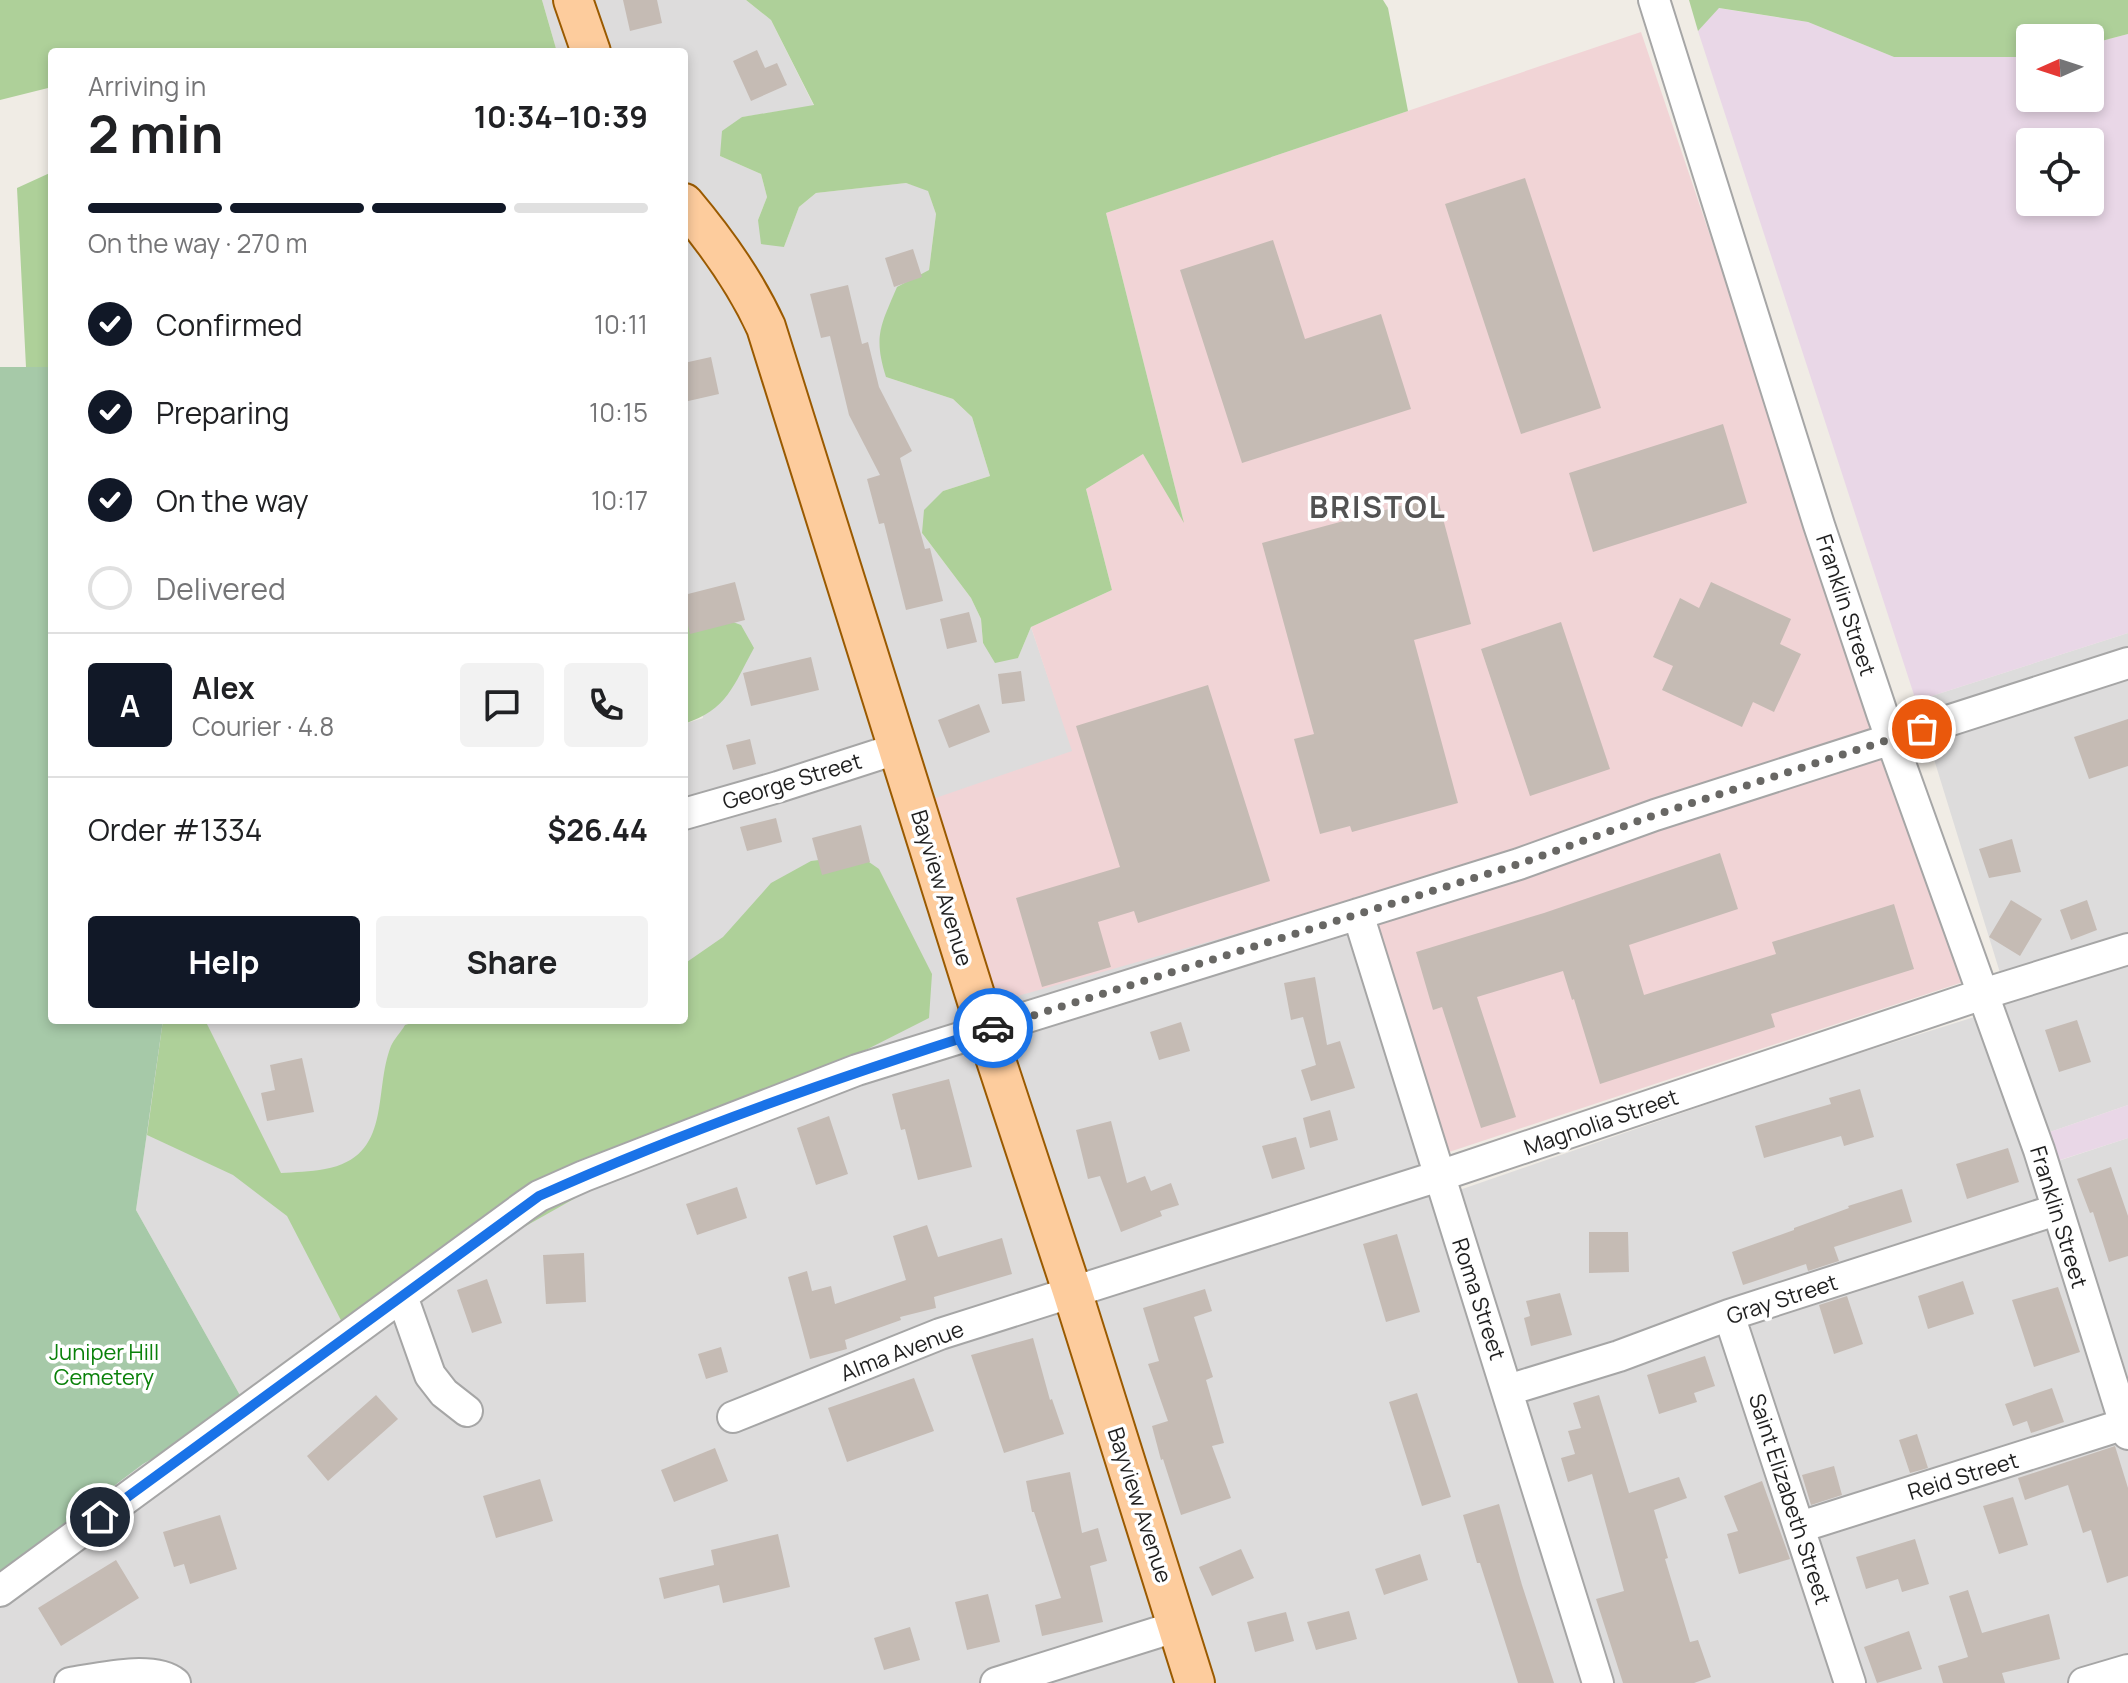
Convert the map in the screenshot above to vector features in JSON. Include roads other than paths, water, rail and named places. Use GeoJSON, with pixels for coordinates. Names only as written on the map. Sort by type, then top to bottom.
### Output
{"type":"FeatureCollection","features":[{"type":"Feature","properties":{"kind":"main road"},"geometry":{"type":"LineString","coordinates":[[573,0],[590,48]]}},
{"type":"Feature","properties":{"kind":"main road","name":"Bayview Avenue"},"geometry":{"type":"LineString","coordinates":[[688,208],[751,294],[766,327],[1195,1683]]}},
{"type":"Feature","properties":{"kind":"street","name":"Franklin Street"},"geometry":{"type":"LineString","coordinates":[[1654,0],[1819,525],[2039,1150],[2126,1429]]}},
{"type":"Feature","properties":{"kind":"street"},"geometry":{"type":"LineString","coordinates":[[0,1591],[539,1196],[584,1176],[857,1070],[1519,864],[1655,815],[2128,663]]}},
{"type":"Feature","properties":{"kind":"street","name":"George Street"},"geometry":{"type":"LineString","coordinates":[[688,813],[899,748]]}},
{"type":"Feature","properties":{"kind":"street","name":"Roma Street"},"geometry":{"type":"LineString","coordinates":[[1358,914],[1598,1683]]}},
{"type":"Feature","properties":{"kind":"street","name":"Magnolia Street"},"geometry":{"type":"LineString","coordinates":[[1072,1291],[1439,1176],[1983,994],[2128,949]]}},
{"type":"Feature","properties":{"kind":"street","name":"Gray Street"},"geometry":{"type":"LineString","coordinates":[[1508,1390],[2056,1210]]}},
{"type":"Feature","properties":{"kind":"street","name":"Alma Avenue"},"geometry":{"type":"LineString","coordinates":[[733,1417],[940,1334],[1072,1291]]}},
{"type":"Feature","properties":{"kind":"street"},"geometry":{"type":"LineString","coordinates":[[402,1296],[430,1375],[444,1393],[467,1411]]}},
{"type":"Feature","properties":{"kind":"street","name":"Saint Elizabeth Street"},"geometry":{"type":"LineString","coordinates":[[1729,1315],[1850,1683]]}},
{"type":"Feature","properties":{"kind":"street","name":"Reid Street"},"geometry":{"type":"LineString","coordinates":[[1800,1527],[2126,1429]]}},
{"type":"Feature","properties":{"kind":"street"},"geometry":{"type":"LineString","coordinates":[[996,1683],[1178,1626]]}},
{"type":"Feature","properties":{"kind":"street"},"geometry":{"type":"LineString","coordinates":[[2084,1683],[2128,1670]]}},
{"type":"Feature","properties":{"kind":"street"},"geometry":{"type":"LineString","coordinates":[[70,1683],[150,1674],[170,1678],[175,1683]]}},
{"type":"Feature","properties":{"kind":"district","name":"BRISTOL"},"geometry":{"type":"Point","coordinates":[1378,508]}},
{"type":"Feature","properties":{"kind":"park label","name":"Juniper Hill Cemetery"},"geometry":{"type":"Point","coordinates":[104,1364]}}]}
